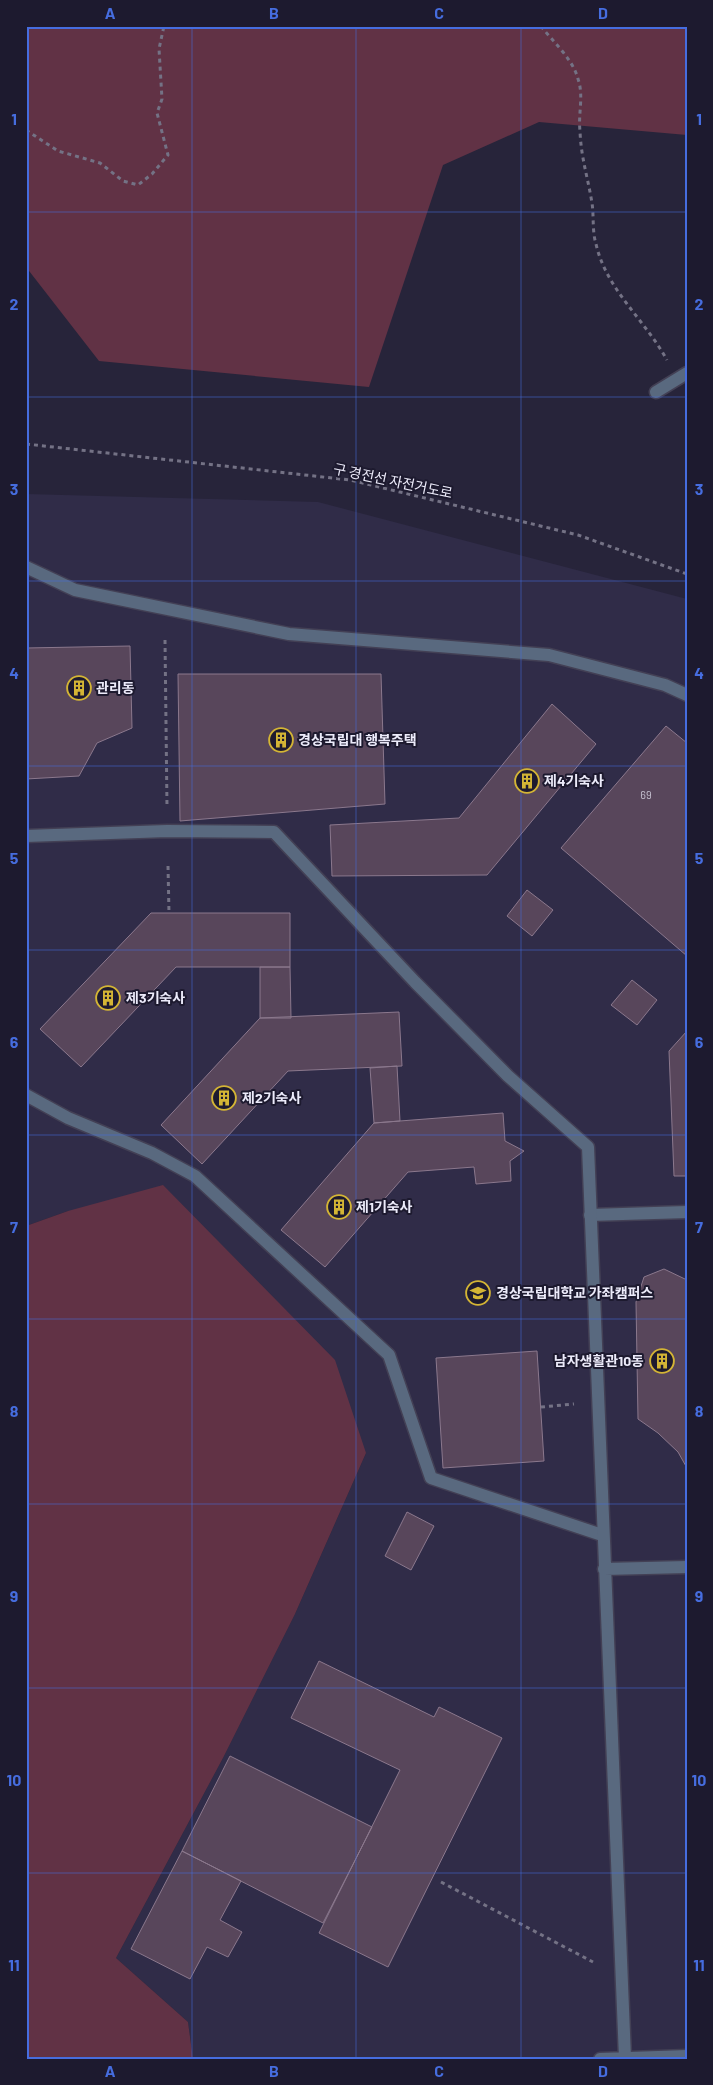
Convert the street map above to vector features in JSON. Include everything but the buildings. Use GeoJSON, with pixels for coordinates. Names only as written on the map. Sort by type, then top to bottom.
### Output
{"type":"FeatureCollection","features":[{"type":"Feature","properties":{"kind":"street"},"geometry":{"type":"LineString","coordinates":[[656,392],[682,376]]}},
{"type":"Feature","properties":{"kind":"street"},"geometry":{"type":"LineString","coordinates":[[26,567],[75,590],[289,634],[549,654],[665,685],[687,695]]}},
{"type":"Feature","properties":{"kind":"street"},"geometry":{"type":"LineString","coordinates":[[26,836],[168,831],[274,832],[415,982],[508,1076],[588,1147],[602,1535],[614,1742],[625,2058]]}},
{"type":"Feature","properties":{"kind":"street"},"geometry":{"type":"LineString","coordinates":[[26,1095],[68,1118],[152,1153],[195,1176],[389,1355],[431,1478],[602,1535]]}},
{"type":"Feature","properties":{"kind":"street"},"geometry":{"type":"LineString","coordinates":[[590,1215],[687,1212]]}},
{"type":"Feature","properties":{"kind":"street"},"geometry":{"type":"LineString","coordinates":[[604,1569],[687,1567]]}},
{"type":"Feature","properties":{"kind":"street"},"geometry":{"type":"LineString","coordinates":[[600,2059],[687,2056]]}},
{"type":"Feature","properties":{"kind":"path"},"geometry":{"type":"LineString","coordinates":[[26,130],[58,151],[100,163],[123,181],[138,185],[152,174],[168,155],[157,114],[162,99],[159,49],[164,26]]}},
{"type":"Feature","properties":{"kind":"path"},"geometry":{"type":"LineString","coordinates":[[541,26],[571,63],[578,78],[582,96],[579,128],[581,158],[592,202],[595,244],[604,269],[616,290],[682,376]]}},
{"type":"Feature","properties":{"kind":"path","name":"구 경전선 자전거도로"},"geometry":{"type":"LineString","coordinates":[[26,444],[350,480],[578,535],[687,574]]}},
{"type":"Feature","properties":{"kind":"path"},"geometry":{"type":"LineString","coordinates":[[165,640],[168,831]]}},
{"type":"Feature","properties":{"kind":"path"},"geometry":{"type":"LineString","coordinates":[[168,866],[169,913]]}},
{"type":"Feature","properties":{"kind":"path"},"geometry":{"type":"LineString","coordinates":[[541,1407],[578,1404]]}},
{"type":"Feature","properties":{"kind":"path"},"geometry":{"type":"LineString","coordinates":[[441,1882],[593,1962]]}},
{"type":"Feature","properties":{"kind":"shaded area"},"geometry":{"type":"Polygon","coordinates":[[[26,26],[687,26],[687,135],[539,122],[443,165],[369,387],[99,361],[26,267],[26,26]]]}},
{"type":"Feature","properties":{"kind":"shaded area","name":"경상국립대학교 가좌캠퍼스"},"geometry":{"type":"Polygon","coordinates":[[[26,494],[318,502],[687,599],[687,2059],[193,2059],[188,2022],[116,1958],[223,1758],[295,1614],[366,1453],[68,1211],[26,1226],[26,494]]]}},
{"type":"Feature","properties":{"kind":"shaded area"},"geometry":{"type":"Polygon","coordinates":[[[163,1185],[335,1360],[366,1453],[295,1614],[223,1758],[116,1958],[188,2022],[193,2059],[26,2059],[26,1226],[68,1211],[163,1185]]]}},
{"type":"Feature","properties":{"kind":"place","name":"관리동"},"geometry":{"type":"Point","coordinates":[79,688]}},
{"type":"Feature","properties":{"kind":"place","name":"경상국립대 행복주택"},"geometry":{"type":"Point","coordinates":[281,740]}},
{"type":"Feature","properties":{"kind":"place","name":"제4기숙사"},"geometry":{"type":"Point","coordinates":[527,781]}},
{"type":"Feature","properties":{"kind":"place","name":"제3기숙사"},"geometry":{"type":"Point","coordinates":[108,998]}},
{"type":"Feature","properties":{"kind":"place","name":"제2기숙사"},"geometry":{"type":"Point","coordinates":[224,1098]}},
{"type":"Feature","properties":{"kind":"place","name":"제1기숙사"},"geometry":{"type":"Point","coordinates":[339,1207]}},
{"type":"Feature","properties":{"kind":"place","name":"경상국립대학교 가좌캠퍼스"},"geometry":{"type":"Point","coordinates":[478,1293]}},
{"type":"Feature","properties":{"kind":"place","name":"남자생활관10동"},"geometry":{"type":"Point","coordinates":[662,1361]}}]}
